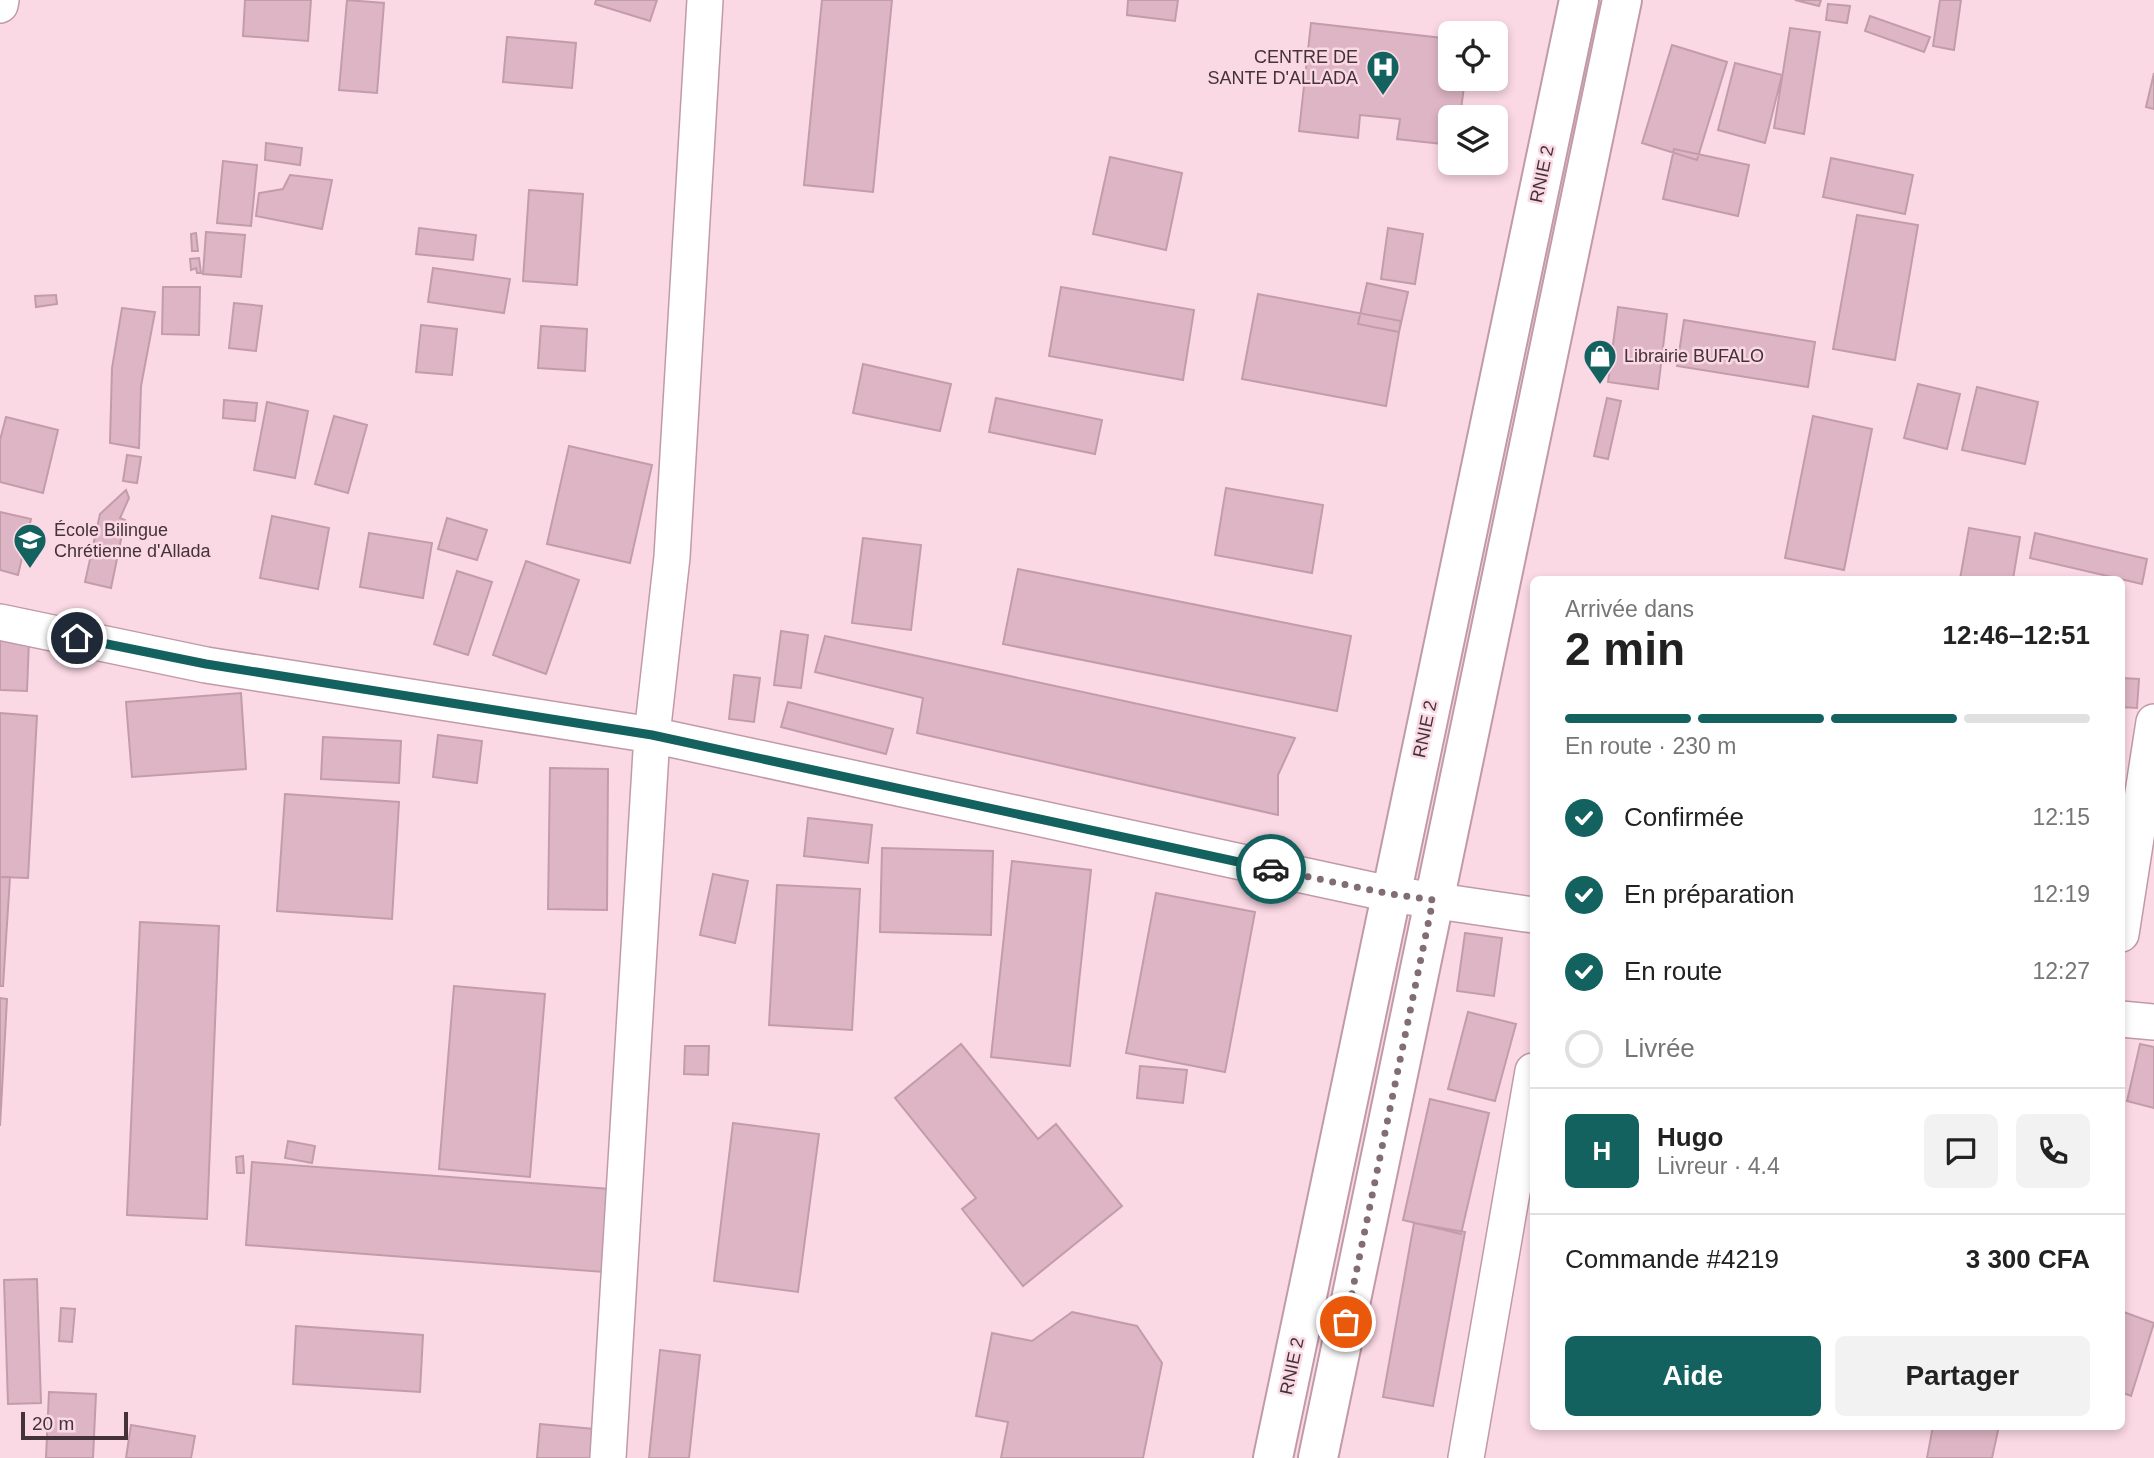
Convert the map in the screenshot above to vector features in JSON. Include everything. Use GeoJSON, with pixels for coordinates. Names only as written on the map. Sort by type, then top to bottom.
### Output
{"type":"FeatureCollection","features":[{"type":"Feature","properties":{"kind":"highway","name":"RNIE 2"},"geometry":{"type":"LineString","coordinates":[[1274,1454],[1579,0]]}},
{"type":"Feature","properties":{"kind":"highway"},"geometry":{"type":"LineString","coordinates":[[1274,1454],[1318,1456],[1622,0]]}},
{"type":"Feature","properties":{"kind":"street"},"geometry":{"type":"LineString","coordinates":[[608,1458],[652,735],[671,557],[705,0]]}},
{"type":"Feature","properties":{"kind":"street"},"geometry":{"type":"LineString","coordinates":[[0,622],[206,664],[652,735],[1390,894],[1530,915]]}},
{"type":"Feature","properties":{"kind":"street"},"geometry":{"type":"LineString","coordinates":[[2125,908],[2154,722]]}},
{"type":"Feature","properties":{"kind":"street"},"geometry":{"type":"LineString","coordinates":[[2125,1019],[2154,1022]]}},
{"type":"Feature","properties":{"kind":"street"},"geometry":{"type":"LineString","coordinates":[[1466,1458],[1530,1088]]}},
{"type":"Feature","properties":{"kind":"building"},"geometry":{"type":"Polygon","coordinates":[[[245,0],[311,0],[308,41],[243,36],[245,0]]]}},
{"type":"Feature","properties":{"kind":"building"},"geometry":{"type":"Polygon","coordinates":[[[347,0],[384,3],[377,93],[339,90],[347,0]]]}},
{"type":"Feature","properties":{"kind":"building"},"geometry":{"type":"Polygon","coordinates":[[[596,0],[657,0],[650,21],[595,4],[596,0]]]}},
{"type":"Feature","properties":{"kind":"building"},"geometry":{"type":"Polygon","coordinates":[[[822,0],[892,0],[873,192],[804,185],[822,0]]]}},
{"type":"Feature","properties":{"kind":"building"},"geometry":{"type":"Polygon","coordinates":[[[1128,0],[1178,0],[1175,21],[1127,15],[1128,0]]]}},
{"type":"Feature","properties":{"kind":"building"},"geometry":{"type":"Polygon","coordinates":[[[1795,0],[1821,0],[1819,6],[1795,0]]]}},
{"type":"Feature","properties":{"kind":"building"},"geometry":{"type":"Polygon","coordinates":[[[1940,0],[1961,0],[1954,50],[1933,46],[1940,0]]]}},
{"type":"Feature","properties":{"kind":"building"},"geometry":{"type":"Polygon","coordinates":[[[1828,4],[1850,6],[1847,23],[1826,20],[1828,4]]]}},
{"type":"Feature","properties":{"kind":"building"},"geometry":{"type":"Polygon","coordinates":[[[1870,16],[1930,37],[1924,52],[1865,31],[1870,16]]]}},
{"type":"Feature","properties":{"kind":"building","name":"CENTRE DE SANTE D'ALLADA"},"geometry":{"type":"Polygon","coordinates":[[[1311,23],[1438,38],[1438,91],[1463,91],[1462,105],[1438,105],[1438,144],[1397,139],[1400,119],[1360,115],[1358,138],[1299,131],[1311,23]]]}},
{"type":"Feature","properties":{"kind":"building"},"geometry":{"type":"Polygon","coordinates":[[[1790,28],[1820,32],[1804,134],[1774,128],[1790,28]]]}},
{"type":"Feature","properties":{"kind":"building"},"geometry":{"type":"Polygon","coordinates":[[[507,37],[576,43],[572,88],[503,82],[507,37]]]}},
{"type":"Feature","properties":{"kind":"building"},"geometry":{"type":"Polygon","coordinates":[[[1672,45],[1727,62],[1697,160],[1642,143],[1672,45]]]}},
{"type":"Feature","properties":{"kind":"building"},"geometry":{"type":"Polygon","coordinates":[[[1735,63],[1782,75],[1765,143],[1718,130],[1735,63]]]}},
{"type":"Feature","properties":{"kind":"building"},"geometry":{"type":"Polygon","coordinates":[[[2154,73],[2154,109],[2146,107],[2154,73]]]}},
{"type":"Feature","properties":{"kind":"building"},"geometry":{"type":"Polygon","coordinates":[[[266,143],[302,148],[300,165],[265,160],[266,143]]]}},
{"type":"Feature","properties":{"kind":"building"},"geometry":{"type":"Polygon","coordinates":[[[1674,149],[1749,165],[1738,216],[1663,199],[1674,149]]]}},
{"type":"Feature","properties":{"kind":"building"},"geometry":{"type":"Polygon","coordinates":[[[1110,157],[1182,173],[1166,250],[1093,234],[1110,157]]]}},
{"type":"Feature","properties":{"kind":"building"},"geometry":{"type":"Polygon","coordinates":[[[1831,158],[1913,175],[1905,214],[1823,197],[1831,158]]]}},
{"type":"Feature","properties":{"kind":"building"},"geometry":{"type":"Polygon","coordinates":[[[223,161],[257,165],[251,226],[217,223],[223,161]]]}},
{"type":"Feature","properties":{"kind":"building"},"geometry":{"type":"Polygon","coordinates":[[[290,175],[332,180],[322,229],[256,216],[259,193],[283,189],[290,175]]]}},
{"type":"Feature","properties":{"kind":"building"},"geometry":{"type":"Polygon","coordinates":[[[529,190],[583,194],[577,285],[523,281],[529,190]]]}},
{"type":"Feature","properties":{"kind":"building"},"geometry":{"type":"Polygon","coordinates":[[[1857,215],[1918,225],[1895,360],[1833,349],[1857,215]]]}},
{"type":"Feature","properties":{"kind":"building"},"geometry":{"type":"Polygon","coordinates":[[[419,228],[476,235],[473,260],[416,254],[419,228]]]}},
{"type":"Feature","properties":{"kind":"building"},"geometry":{"type":"Polygon","coordinates":[[[1388,228],[1423,234],[1415,284],[1381,279],[1388,228]]]}},
{"type":"Feature","properties":{"kind":"building"},"geometry":{"type":"Polygon","coordinates":[[[206,232],[245,235],[241,277],[203,274],[206,232]]]}},
{"type":"Feature","properties":{"kind":"building"},"geometry":{"type":"Polygon","coordinates":[[[196,233],[198,251],[192,251],[191,234],[196,233]]]}},
{"type":"Feature","properties":{"kind":"building"},"geometry":{"type":"Polygon","coordinates":[[[199,258],[201,273],[197,273],[196,268],[191,270],[190,259],[199,258]]]}},
{"type":"Feature","properties":{"kind":"building"},"geometry":{"type":"Polygon","coordinates":[[[433,268],[510,279],[504,313],[428,302],[433,268]]]}},
{"type":"Feature","properties":{"kind":"building"},"geometry":{"type":"Polygon","coordinates":[[[1367,283],[1408,292],[1399,332],[1358,324],[1367,283]]]}},
{"type":"Feature","properties":{"kind":"building"},"geometry":{"type":"Polygon","coordinates":[[[163,287],[200,287],[199,335],[162,334],[163,287]]]}},
{"type":"Feature","properties":{"kind":"building"},"geometry":{"type":"Polygon","coordinates":[[[1061,287],[1194,310],[1183,380],[1049,356],[1061,287]]]}},
{"type":"Feature","properties":{"kind":"building"},"geometry":{"type":"Polygon","coordinates":[[[1258,294],[1401,321],[1386,406],[1242,379],[1258,294]]]}},
{"type":"Feature","properties":{"kind":"building"},"geometry":{"type":"Polygon","coordinates":[[[56,295],[57,304],[36,307],[35,296],[56,295]]]}},
{"type":"Feature","properties":{"kind":"building"},"geometry":{"type":"Polygon","coordinates":[[[234,303],[262,306],[256,351],[229,348],[234,303]]]}},
{"type":"Feature","properties":{"kind":"building"},"geometry":{"type":"Polygon","coordinates":[[[1618,307],[1667,314],[1658,389],[1608,382],[1618,307]]]}},
{"type":"Feature","properties":{"kind":"building"},"geometry":{"type":"Polygon","coordinates":[[[122,308],[155,312],[141,386],[139,448],[110,443],[112,368],[122,308]]]}},
{"type":"Feature","properties":{"kind":"building"},"geometry":{"type":"Polygon","coordinates":[[[1684,320],[1815,342],[1808,387],[1677,366],[1684,320]]]}},
{"type":"Feature","properties":{"kind":"building"},"geometry":{"type":"Polygon","coordinates":[[[421,325],[457,329],[452,375],[416,372],[421,325]]]}},
{"type":"Feature","properties":{"kind":"building"},"geometry":{"type":"Polygon","coordinates":[[[541,326],[587,329],[585,371],[538,368],[541,326]]]}},
{"type":"Feature","properties":{"kind":"building"},"geometry":{"type":"Polygon","coordinates":[[[863,364],[951,384],[940,431],[853,413],[863,364]]]}},
{"type":"Feature","properties":{"kind":"building"},"geometry":{"type":"Polygon","coordinates":[[[1918,384],[1960,394],[1947,449],[1904,438],[1918,384]]]}},
{"type":"Feature","properties":{"kind":"building"},"geometry":{"type":"Polygon","coordinates":[[[1977,387],[2038,402],[2025,464],[1962,450],[1977,387]]]}},
{"type":"Feature","properties":{"kind":"building"},"geometry":{"type":"Polygon","coordinates":[[[996,398],[1102,420],[1095,454],[989,432],[996,398]]]}},
{"type":"Feature","properties":{"kind":"building"},"geometry":{"type":"Polygon","coordinates":[[[1607,398],[1621,401],[1608,459],[1594,456],[1607,398]]]}},
{"type":"Feature","properties":{"kind":"building"},"geometry":{"type":"Polygon","coordinates":[[[224,400],[257,403],[255,421],[223,418],[224,400]]]}},
{"type":"Feature","properties":{"kind":"building"},"geometry":{"type":"Polygon","coordinates":[[[267,402],[308,411],[295,478],[254,470],[267,402]]]}},
{"type":"Feature","properties":{"kind":"building"},"geometry":{"type":"Polygon","coordinates":[[[334,416],[367,425],[348,493],[315,484],[334,416]]]}},
{"type":"Feature","properties":{"kind":"building"},"geometry":{"type":"Polygon","coordinates":[[[1813,416],[1872,429],[1844,570],[1785,558],[1813,416]]]}},
{"type":"Feature","properties":{"kind":"building"},"geometry":{"type":"Polygon","coordinates":[[[6,417],[58,430],[43,493],[0,482],[0,440],[6,417]]]}},
{"type":"Feature","properties":{"kind":"building"},"geometry":{"type":"Polygon","coordinates":[[[569,446],[652,465],[630,563],[547,544],[569,446]]]}},
{"type":"Feature","properties":{"kind":"building"},"geometry":{"type":"Polygon","coordinates":[[[127,455],[141,457],[137,483],[123,481],[127,455]]]}},
{"type":"Feature","properties":{"kind":"building"},"geometry":{"type":"Polygon","coordinates":[[[1226,488],[1323,505],[1312,573],[1215,555],[1226,488]]]}},
{"type":"Feature","properties":{"kind":"building"},"geometry":{"type":"Polygon","coordinates":[[[126,490],[129,498],[120,518],[125,520],[111,588],[85,582],[100,514],[126,490]]]}},
{"type":"Feature","properties":{"kind":"building"},"geometry":{"type":"Polygon","coordinates":[[[0,512],[31,519],[18,575],[0,570],[0,512]]]}},
{"type":"Feature","properties":{"kind":"building"},"geometry":{"type":"Polygon","coordinates":[[[272,516],[329,528],[318,589],[260,578],[272,516]]]}},
{"type":"Feature","properties":{"kind":"building"},"geometry":{"type":"Polygon","coordinates":[[[447,518],[487,530],[477,560],[438,549],[447,518]]]}},
{"type":"Feature","properties":{"kind":"building"},"geometry":{"type":"Polygon","coordinates":[[[1969,528],[2020,537],[2014,576],[1961,576],[1969,528]]]}},
{"type":"Feature","properties":{"kind":"building"},"geometry":{"type":"Polygon","coordinates":[[[369,533],[432,543],[423,598],[360,587],[369,533]]]}},
{"type":"Feature","properties":{"kind":"building"},"geometry":{"type":"Polygon","coordinates":[[[2035,533],[2147,559],[2142,584],[2125,580],[2125,576],[2108,576],[2030,558],[2035,533]]]}},
{"type":"Feature","properties":{"kind":"building"},"geometry":{"type":"Polygon","coordinates":[[[863,538],[921,545],[911,630],[852,623],[863,538]]]}},
{"type":"Feature","properties":{"kind":"building"},"geometry":{"type":"Polygon","coordinates":[[[526,561],[579,580],[546,674],[493,655],[526,561]]]}},
{"type":"Feature","properties":{"kind":"building"},"geometry":{"type":"Polygon","coordinates":[[[1018,569],[1351,636],[1337,711],[1003,644],[1018,569]]]}},
{"type":"Feature","properties":{"kind":"building"},"geometry":{"type":"Polygon","coordinates":[[[457,571],[492,582],[468,655],[434,644],[457,571]]]}},
{"type":"Feature","properties":{"kind":"building"},"geometry":{"type":"Polygon","coordinates":[[[781,631],[808,635],[801,688],[774,685],[781,631]]]}},
{"type":"Feature","properties":{"kind":"building"},"geometry":{"type":"Polygon","coordinates":[[[825,636],[1295,738],[1278,775],[1278,815],[917,733],[923,698],[815,672],[825,636]]]}},
{"type":"Feature","properties":{"kind":"building"},"geometry":{"type":"Polygon","coordinates":[[[0,638],[29,640],[27,691],[0,690],[0,638]]]}},
{"type":"Feature","properties":{"kind":"building"},"geometry":{"type":"Polygon","coordinates":[[[734,675],[760,678],[754,722],[729,719],[734,675]]]}},
{"type":"Feature","properties":{"kind":"building"},"geometry":{"type":"Polygon","coordinates":[[[2125,678],[2139,679],[2137,708],[2125,707],[2125,678]]]}},
{"type":"Feature","properties":{"kind":"building"},"geometry":{"type":"Polygon","coordinates":[[[241,693],[246,769],[132,777],[126,702],[241,693]]]}},
{"type":"Feature","properties":{"kind":"building"},"geometry":{"type":"Polygon","coordinates":[[[788,702],[893,729],[886,754],[781,727],[788,702]]]}},
{"type":"Feature","properties":{"kind":"building"},"geometry":{"type":"Polygon","coordinates":[[[0,713],[37,716],[28,878],[0,877],[0,713]]]}},
{"type":"Feature","properties":{"kind":"building"},"geometry":{"type":"Polygon","coordinates":[[[438,735],[482,741],[477,783],[433,777],[438,735]]]}},
{"type":"Feature","properties":{"kind":"building"},"geometry":{"type":"Polygon","coordinates":[[[323,737],[401,741],[399,783],[321,779],[323,737]]]}},
{"type":"Feature","properties":{"kind":"building"},"geometry":{"type":"Polygon","coordinates":[[[550,768],[608,769],[607,910],[548,909],[550,768]]]}},
{"type":"Feature","properties":{"kind":"building"},"geometry":{"type":"Polygon","coordinates":[[[285,794],[399,802],[392,919],[277,911],[285,794]]]}},
{"type":"Feature","properties":{"kind":"building"},"geometry":{"type":"Polygon","coordinates":[[[808,818],[872,825],[868,863],[804,856],[808,818]]]}},
{"type":"Feature","properties":{"kind":"building"},"geometry":{"type":"Polygon","coordinates":[[[882,848],[993,851],[991,935],[880,932],[882,848]]]}},
{"type":"Feature","properties":{"kind":"building"},"geometry":{"type":"Polygon","coordinates":[[[1012,861],[1091,870],[1070,1066],[991,1057],[1012,861]]]}},
{"type":"Feature","properties":{"kind":"building"},"geometry":{"type":"Polygon","coordinates":[[[713,874],[748,881],[735,943],[700,935],[713,874]]]}},
{"type":"Feature","properties":{"kind":"building"},"geometry":{"type":"Polygon","coordinates":[[[0,877],[10,877],[3,986],[0,986],[0,877]]]}},
{"type":"Feature","properties":{"kind":"building"},"geometry":{"type":"Polygon","coordinates":[[[777,885],[860,889],[852,1030],[769,1025],[777,885]]]}},
{"type":"Feature","properties":{"kind":"building"},"geometry":{"type":"Polygon","coordinates":[[[1156,893],[1255,912],[1225,1072],[1126,1053],[1156,893]]]}},
{"type":"Feature","properties":{"kind":"building"},"geometry":{"type":"Polygon","coordinates":[[[140,922],[219,926],[207,1219],[127,1215],[140,922]]]}},
{"type":"Feature","properties":{"kind":"building"},"geometry":{"type":"Polygon","coordinates":[[[1465,933],[1502,938],[1494,996],[1457,991],[1465,933]]]}},
{"type":"Feature","properties":{"kind":"building"},"geometry":{"type":"Polygon","coordinates":[[[454,986],[545,994],[530,1177],[439,1169],[454,986]]]}},
{"type":"Feature","properties":{"kind":"building"},"geometry":{"type":"Polygon","coordinates":[[[0,998],[7,999],[0,1126],[0,998]]]}},
{"type":"Feature","properties":{"kind":"building"},"geometry":{"type":"Polygon","coordinates":[[[1468,1012],[1516,1024],[1495,1101],[1448,1089],[1468,1012]]]}},
{"type":"Feature","properties":{"kind":"building"},"geometry":{"type":"Polygon","coordinates":[[[961,1044],[1038,1139],[1056,1124],[1122,1206],[1023,1286],[962,1209],[976,1198],[895,1098],[961,1044]]]}},
{"type":"Feature","properties":{"kind":"building"},"geometry":{"type":"Polygon","coordinates":[[[2140,1044],[2154,1047],[2154,1108],[2127,1101],[2140,1044]]]}},
{"type":"Feature","properties":{"kind":"building"},"geometry":{"type":"Polygon","coordinates":[[[685,1046],[709,1046],[708,1075],[684,1074],[685,1046]]]}},
{"type":"Feature","properties":{"kind":"building"},"geometry":{"type":"Polygon","coordinates":[[[1140,1066],[1187,1070],[1183,1103],[1137,1098],[1140,1066]]]}},
{"type":"Feature","properties":{"kind":"building"},"geometry":{"type":"Polygon","coordinates":[[[1430,1099],[1489,1113],[1461,1234],[1403,1220],[1430,1099]]]}},
{"type":"Feature","properties":{"kind":"building"},"geometry":{"type":"Polygon","coordinates":[[[733,1123],[819,1134],[798,1292],[714,1281],[733,1123]]]}},
{"type":"Feature","properties":{"kind":"building"},"geometry":{"type":"Polygon","coordinates":[[[288,1141],[315,1146],[312,1163],[285,1158],[288,1141]]]}},
{"type":"Feature","properties":{"kind":"building"},"geometry":{"type":"Polygon","coordinates":[[[243,1156],[244,1173],[237,1173],[236,1157],[243,1156]]]}},
{"type":"Feature","properties":{"kind":"building"},"geometry":{"type":"Polygon","coordinates":[[[252,1162],[610,1189],[604,1272],[246,1245],[252,1162]]]}},
{"type":"Feature","properties":{"kind":"building"},"geometry":{"type":"Polygon","coordinates":[[[1414,1223],[1465,1232],[1433,1406],[1383,1397],[1414,1223]]]}},
{"type":"Feature","properties":{"kind":"building"},"geometry":{"type":"Polygon","coordinates":[[[37,1279],[41,1403],[8,1404],[4,1280],[37,1279]]]}},
{"type":"Feature","properties":{"kind":"building"},"geometry":{"type":"Polygon","coordinates":[[[61,1308],[75,1309],[72,1342],[59,1341],[61,1308]]]}},
{"type":"Feature","properties":{"kind":"building"},"geometry":{"type":"Polygon","coordinates":[[[1072,1312],[1137,1326],[1162,1363],[1143,1458],[1001,1458],[1008,1422],[976,1416],[992,1333],[1032,1341],[1072,1312]]]}},
{"type":"Feature","properties":{"kind":"building"},"geometry":{"type":"Polygon","coordinates":[[[2125,1312],[2154,1323],[2131,1396],[2125,1394],[2125,1312]]]}},
{"type":"Feature","properties":{"kind":"building"},"geometry":{"type":"Polygon","coordinates":[[[296,1326],[423,1335],[420,1392],[293,1384],[296,1326]]]}},
{"type":"Feature","properties":{"kind":"building"},"geometry":{"type":"Polygon","coordinates":[[[660,1350],[700,1355],[689,1458],[649,1458],[660,1350]]]}},
{"type":"Feature","properties":{"kind":"building"},"geometry":{"type":"Polygon","coordinates":[[[49,1392],[96,1394],[93,1458],[46,1458],[49,1392]]]}},
{"type":"Feature","properties":{"kind":"building"},"geometry":{"type":"Polygon","coordinates":[[[540,1424],[605,1430],[603,1458],[537,1458],[540,1424]]]}},
{"type":"Feature","properties":{"kind":"building"},"geometry":{"type":"Polygon","coordinates":[[[131,1425],[195,1436],[191,1458],[126,1458],[131,1425]]]}},
{"type":"Feature","properties":{"kind":"building"},"geometry":{"type":"Polygon","coordinates":[[[1932,1430],[1998,1430],[1992,1458],[1927,1458],[1932,1430]]]}},
{"type":"Feature","properties":{"kind":"way so far"},"geometry":{"type":"LineString","coordinates":[[1271,869],[1390,894],[1433,900],[1346,1322]]}},
{"type":"Feature","properties":{"kind":"place","name":"CENTRE DE SANTE D'ALLADA"},"geometry":{"type":"Point","coordinates":[1383,97]}},
{"type":"Feature","properties":{"kind":"place","name":"Librairie BUFALO"},"geometry":{"type":"Point","coordinates":[1600,386]}},
{"type":"Feature","properties":{"kind":"place","name":"École Bilingue Chrétienne d'Allada"},"geometry":{"type":"Point","coordinates":[30,570]}},
{"type":"Feature","properties":{"kind":"route"},"geometry":{"type":"LineString","coordinates":[[77,638],[206,664],[652,735],[1271,869]]}}]}
